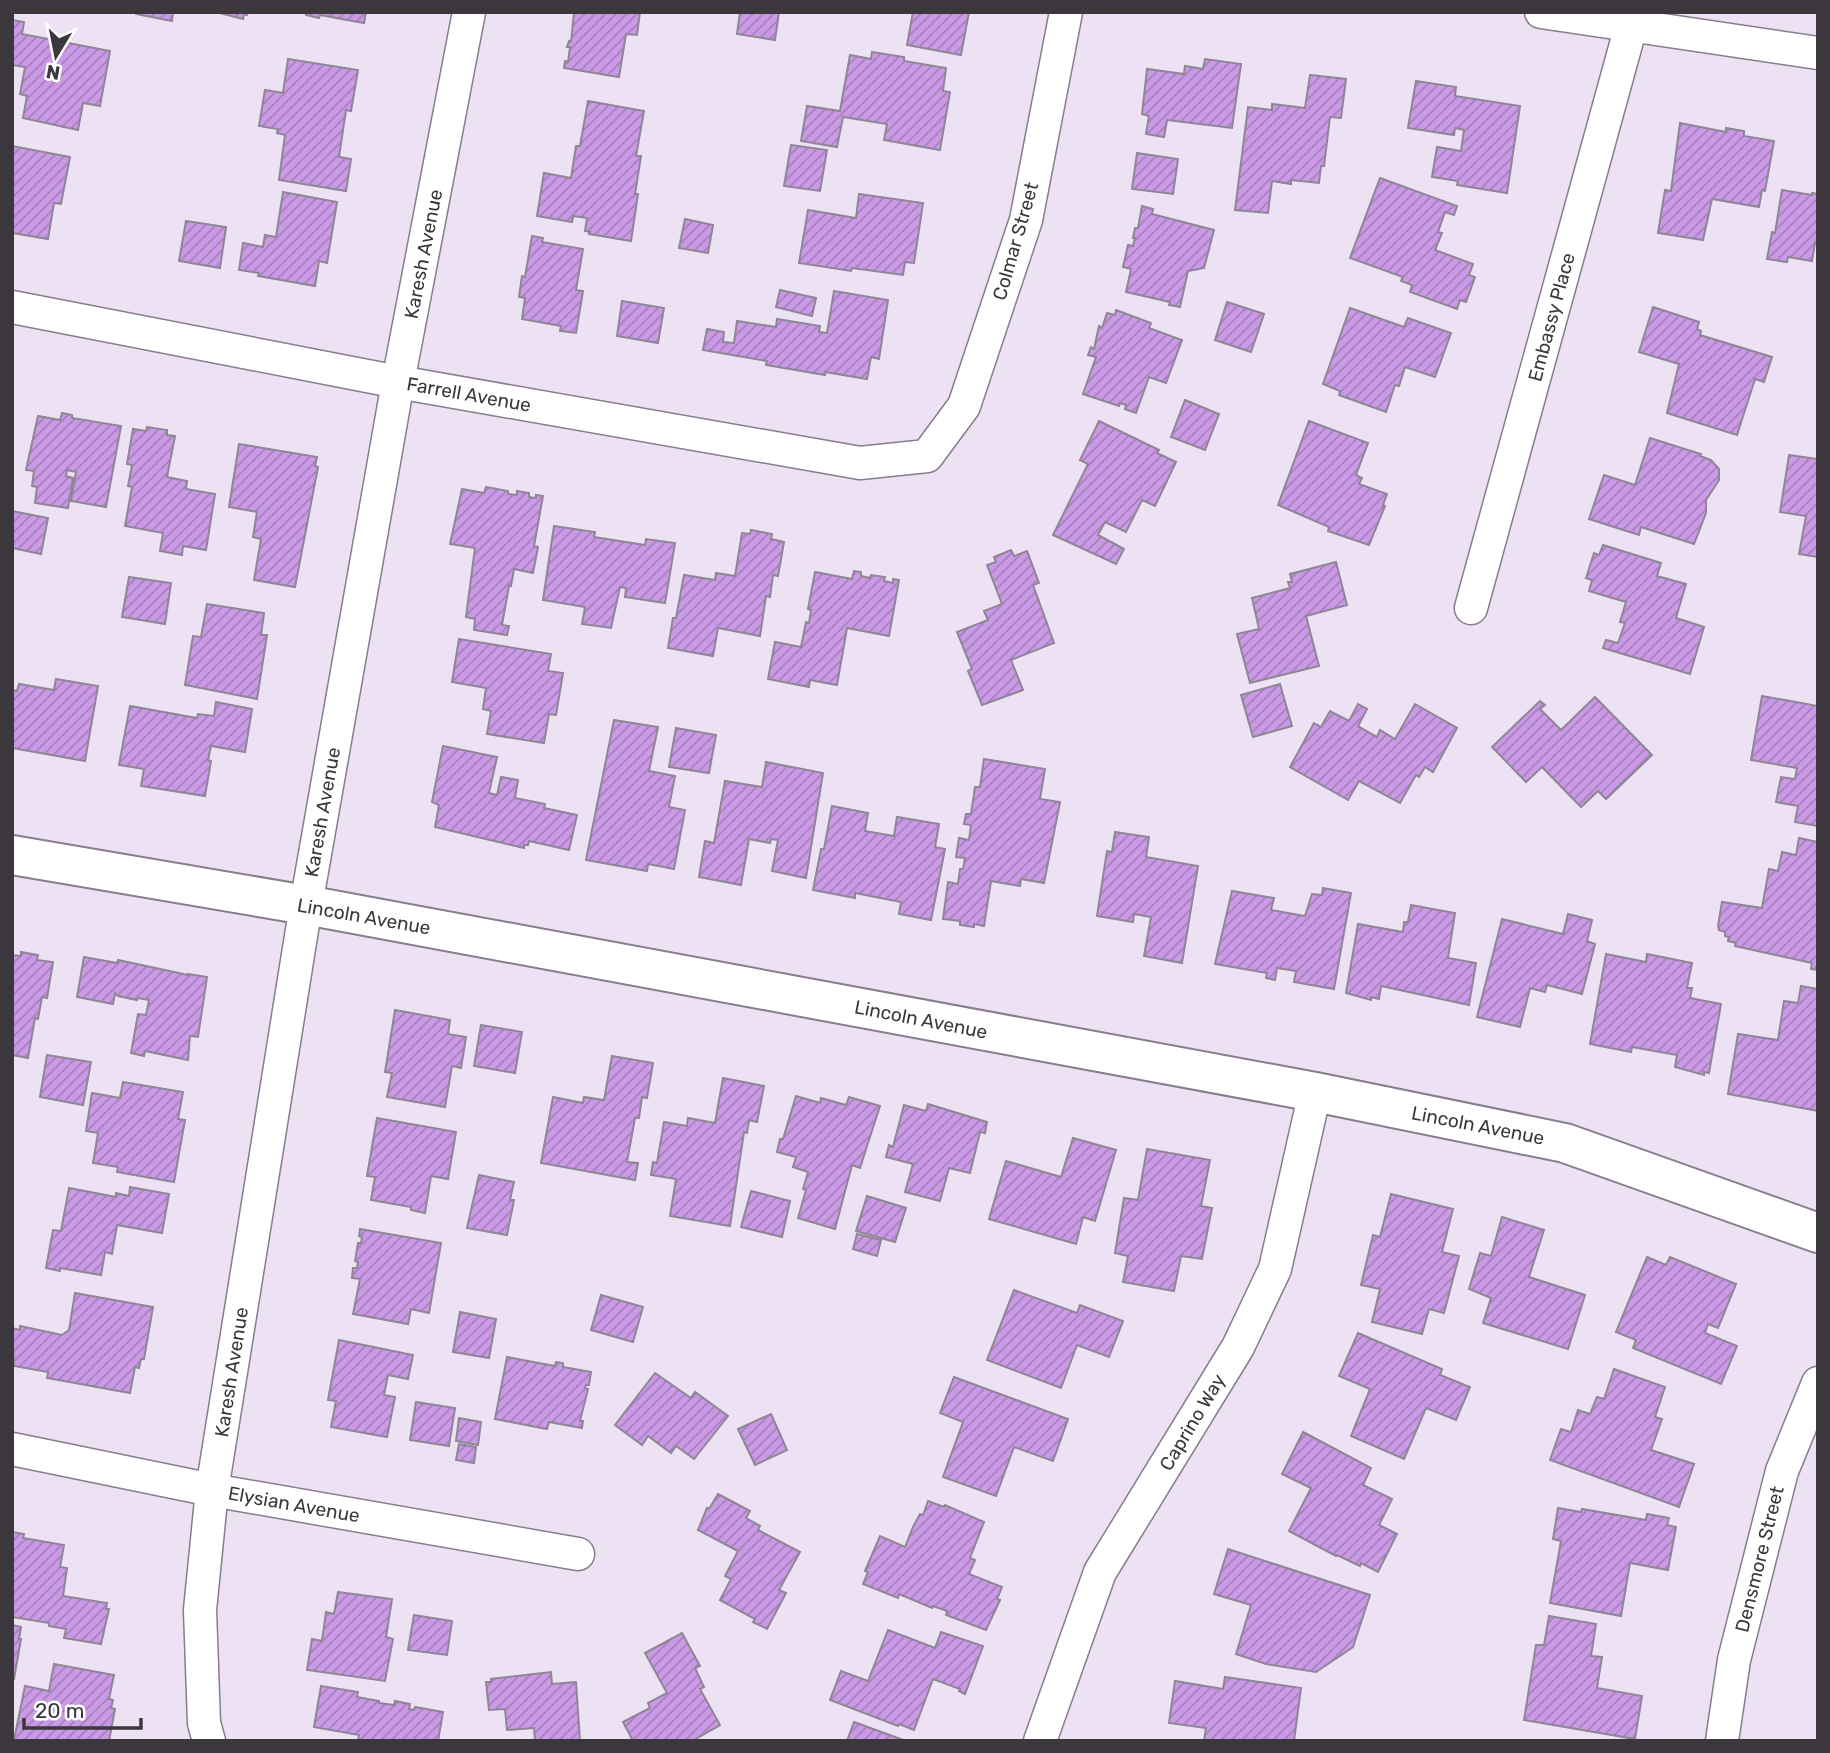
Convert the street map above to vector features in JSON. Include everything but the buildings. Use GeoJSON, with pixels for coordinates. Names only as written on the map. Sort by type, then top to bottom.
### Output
{"type":"FeatureCollection","features":[{"type":"Feature","properties":{"kind":"street","name":"Karesh Avenue"},"geometry":{"type":"LineString","coordinates":[[209,1741],[204,1723],[200,1610],[212,1490],[306,905],[398,382],[469,12]]}},
{"type":"Feature","properties":{"kind":"street","name":"Colmar Street"},"geometry":{"type":"LineString","coordinates":[[928,456],[964,406],[1026,220],[1066,12]]}},
{"type":"Feature","properties":{"kind":"street"},"geometry":{"type":"LineString","coordinates":[[1541,12],[1818,53]]}},
{"type":"Feature","properties":{"kind":"street","name":"Embassy Place"},"geometry":{"type":"LineString","coordinates":[[1471,608],[1631,26]]}},
{"type":"Feature","properties":{"kind":"street","name":"Farrell Avenue"},"geometry":{"type":"LineString","coordinates":[[12,307],[398,382],[860,463],[928,456]]}},
{"type":"Feature","properties":{"kind":"street","name":"Lincoln Avenue"},"geometry":{"type":"LineString","coordinates":[[12,855],[306,905],[1315,1093],[1566,1143],[1818,1233]]}},
{"type":"Feature","properties":{"kind":"street","name":"Caprino Way"},"geometry":{"type":"LineString","coordinates":[[1040,1741],[1100,1572],[1238,1347],[1275,1269],[1315,1093]]}},
{"type":"Feature","properties":{"kind":"street","name":"Densmore Street"},"geometry":{"type":"LineString","coordinates":[[1722,1741],[1734,1660],[1782,1471],[1818,1383]]}},
{"type":"Feature","properties":{"kind":"street","name":"Elysian Avenue"},"geometry":{"type":"LineString","coordinates":[[12,1449],[212,1490],[578,1554]]}}]}
